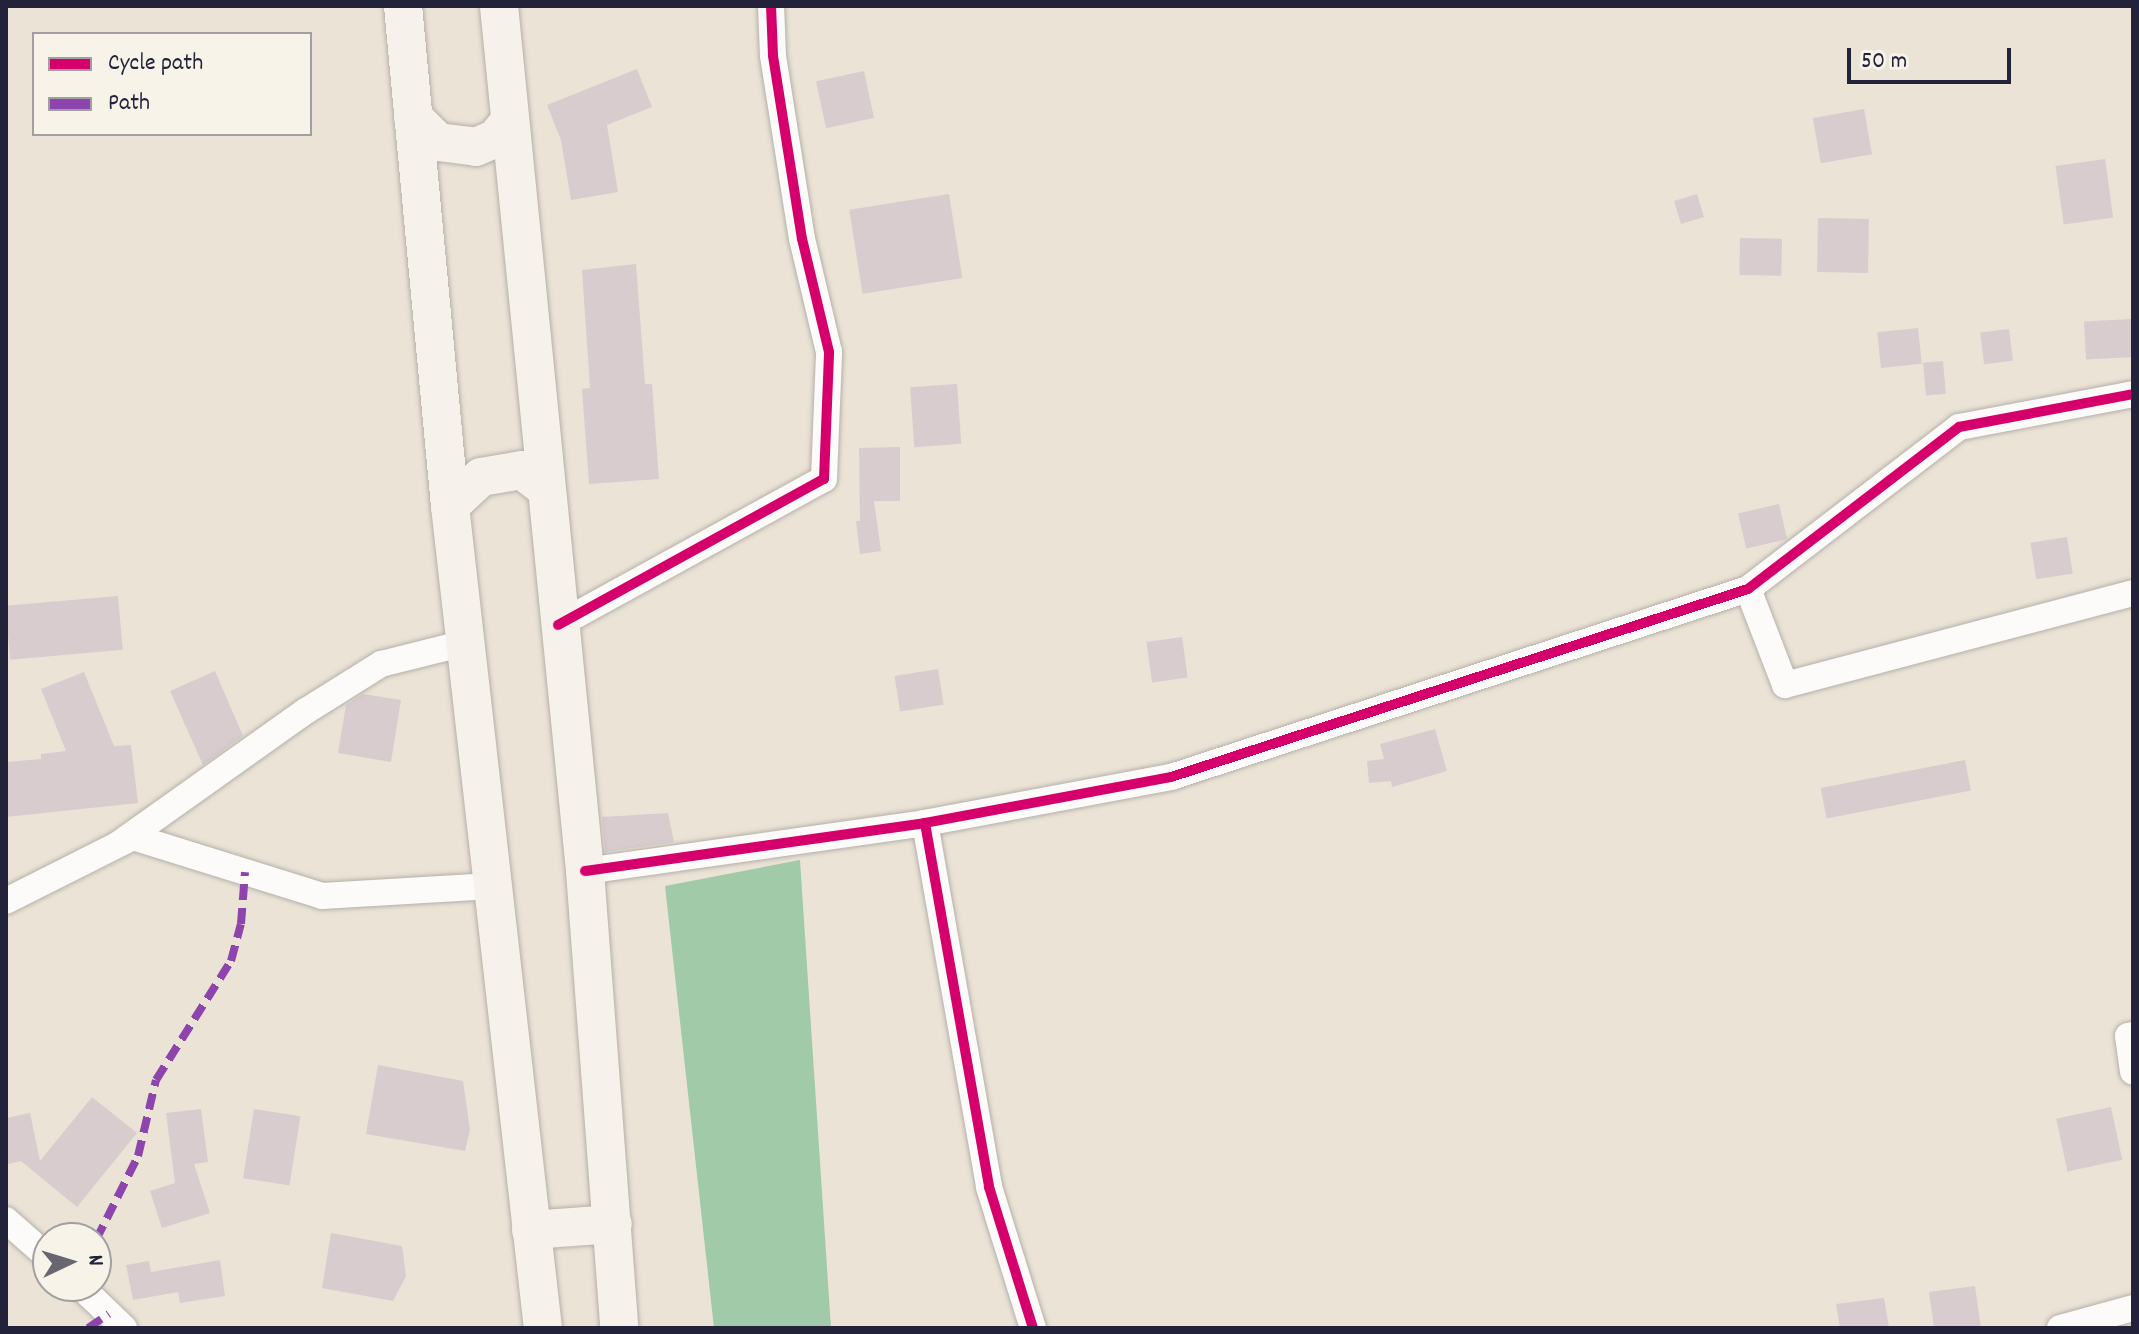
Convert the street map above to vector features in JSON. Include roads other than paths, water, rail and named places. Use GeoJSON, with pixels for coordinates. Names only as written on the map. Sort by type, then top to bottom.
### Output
{"type":"FeatureCollection","features":[{"type":"Feature","properties":{"kind":"main road"},"geometry":{"type":"LineString","coordinates":[[403,6],[450,506],[543,1328]]}},
{"type":"Feature","properties":{"kind":"main road"},"geometry":{"type":"LineString","coordinates":[[499,6],[558,625],[585,871],[619,1328]]}},
{"type":"Feature","properties":{"kind":"main road"},"geometry":{"type":"LineString","coordinates":[[413,117],[438,142],[476,147],[496,138],[510,121]]}},
{"type":"Feature","properties":{"kind":"main road"},"geometry":{"type":"LineString","coordinates":[[450,506],[481,477],[522,470],[545,488]]}},
{"type":"Feature","properties":{"kind":"main road"},"geometry":{"type":"LineString","coordinates":[[531,1230],[613,1224]]}},
{"type":"Feature","properties":{"kind":"street"},"geometry":{"type":"LineString","coordinates":[[558,625],[824,479],[829,352],[802,239],[773,55],[771,6]]}},
{"type":"Feature","properties":{"kind":"street"},"geometry":{"type":"LineString","coordinates":[[585,871],[925,823],[1171,777],[1748,589],[1959,427],[2133,394]]}},
{"type":"Feature","properties":{"kind":"street"},"geometry":{"type":"LineString","coordinates":[[1748,589],[1785,685],[2133,593]]}},
{"type":"Feature","properties":{"kind":"street"},"geometry":{"type":"LineString","coordinates":[[120,843],[306,711],[381,664],[465,643]]}},
{"type":"Feature","properties":{"kind":"street"},"geometry":{"type":"LineString","coordinates":[[925,823],[989,1187],[1033,1328]]}},
{"type":"Feature","properties":{"kind":"street"},"geometry":{"type":"LineString","coordinates":[[6,901],[133,837],[322,896],[492,886]]}},
{"type":"Feature","properties":{"kind":"street"},"geometry":{"type":"LineString","coordinates":[[2133,1035],[2128,1036],[2133,1072]]}},
{"type":"Feature","properties":{"kind":"street"},"geometry":{"type":"LineString","coordinates":[[6,1220],[32,1243]]}},
{"type":"Feature","properties":{"kind":"street"},"geometry":{"type":"LineString","coordinates":[[97,1302],[124,1328]]}},
{"type":"Feature","properties":{"kind":"street"},"geometry":{"type":"LineString","coordinates":[[2060,1328],[2133,1308]]}}]}
